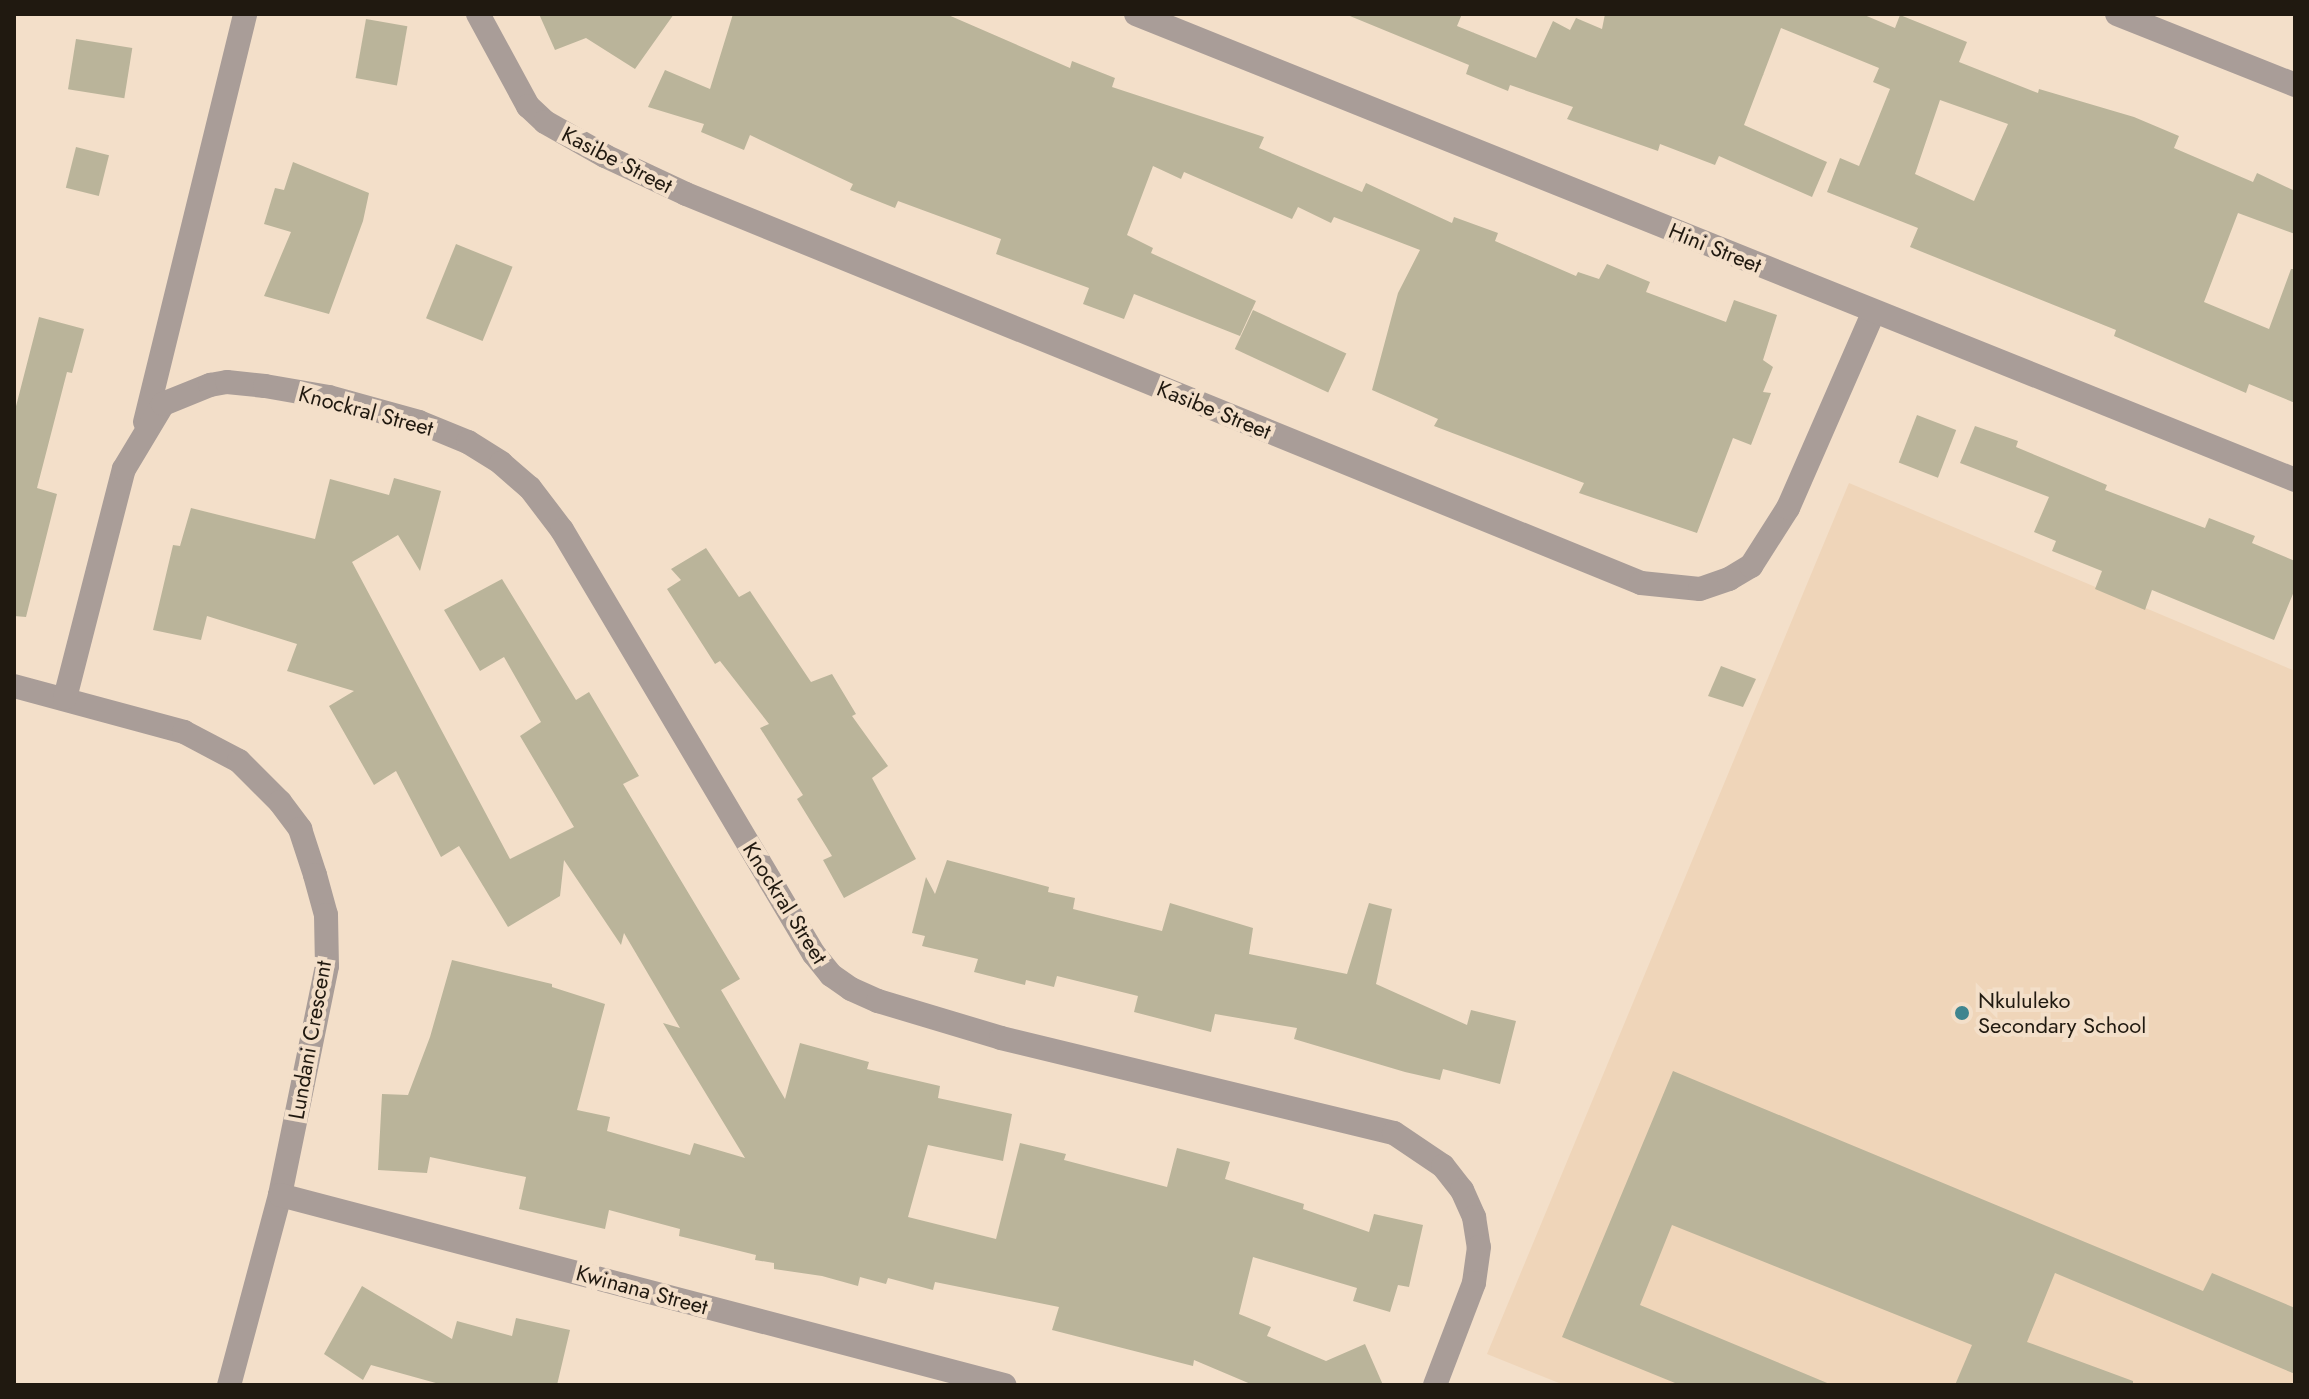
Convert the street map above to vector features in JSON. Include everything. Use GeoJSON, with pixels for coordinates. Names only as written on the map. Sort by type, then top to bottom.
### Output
{"type":"FeatureCollection","features":[{"type":"Feature","properties":{"kind":"street","name":"Knockral Street"},"geometry":{"type":"LineString","coordinates":[[142,436],[245,14]]}},
{"type":"Feature","properties":{"kind":"street","name":"Kasibe Street"},"geometry":{"type":"LineString","coordinates":[[478,14],[528,106],[545,122],[605,156],[715,206],[1641,583],[1700,589],[1729,579],[1751,566],[1788,508],[1873,313]]}},
{"type":"Feature","properties":{"kind":"street","name":"Hini Street"},"geometry":{"type":"LineString","coordinates":[[1136,14],[1873,313],[2295,480]]}},
{"type":"Feature","properties":{"kind":"street"},"geometry":{"type":"LineString","coordinates":[[2117,14],[2295,85]]}},
{"type":"Feature","properties":{"kind":"street","name":"Knockral Street"},"geometry":{"type":"LineString","coordinates":[[65,698],[124,469],[163,404],[227,382],[329,397],[419,422],[468,442],[501,463],[530,488],[562,530],[814,954],[831,975],[851,989],[878,1001],[1001,1038],[1394,1133],[1443,1166],[1462,1190],[1474,1217],[1479,1247],[1474,1283],[1435,1385]]}},
{"type":"Feature","properties":{"kind":"street","name":"Lundani Crescent"},"geometry":{"type":"LineString","coordinates":[[14,686],[184,732],[239,761],[280,802],[300,829],[326,915],[327,966],[280,1195],[229,1385]]}},
{"type":"Feature","properties":{"kind":"street","name":"Kwinana Street"},"geometry":{"type":"LineString","coordinates":[[280,1195],[1004,1385]]}},
{"type":"Feature","properties":{"kind":"shaded area","name":"Nkululeko Secondary School"},"geometry":{"type":"Polygon","coordinates":[[[1849,483],[2295,671],[2295,1385],[1564,1385],[1487,1354],[1849,483]]]}},
{"type":"Feature","properties":{"kind":"building"},"geometry":{"type":"Polygon","coordinates":[[[539,14],[674,14],[635,69],[586,38],[555,50],[539,14]]]}},
{"type":"Feature","properties":{"kind":"building"},"geometry":{"type":"Polygon","coordinates":[[[733,14],[946,14],[1070,68],[1072,61],[1115,78],[1112,87],[1264,137],[1259,148],[1362,192],[1366,183],[1452,223],[1454,217],[1498,233],[1495,241],[1576,276],[1578,272],[1599,279],[1607,264],[1650,282],[1646,292],[1726,322],[1734,300],[1777,315],[1763,360],[1773,367],[1763,392],[1771,393],[1751,445],[1733,438],[1697,533],[1579,493],[1584,483],[1434,426],[1438,419],[1372,390],[1398,293],[1420,250],[1334,217],[1331,223],[1298,207],[1292,219],[1184,172],[1181,179],[1153,166],[1127,235],[1153,248],[1151,253],[1256,301],[1240,336],[1134,294],[1124,319],[1083,304],[1089,288],[996,254],[1001,239],[898,201],[895,208],[850,190],[853,184],[750,135],[744,150],[701,132],[704,124],[648,107],[665,70],[710,89],[733,14]]]}},
{"type":"Feature","properties":{"kind":"building"},"geometry":{"type":"Polygon","coordinates":[[[1345,14],[1462,14],[1457,26],[1536,58],[1553,21],[1570,30],[1576,18],[1602,29],[1605,14],[1862,14],[1895,28],[1900,15],[1967,42],[1959,62],[2038,93],[2039,89],[2134,117],[2179,136],[2174,148],[2253,182],[2257,173],[2295,191],[2295,234],[2238,213],[2204,302],[2269,329],[2291,269],[2295,269],[2295,403],[2249,384],[2246,393],[2114,336],[2116,330],[1910,247],[1918,228],[1827,192],[1840,158],[1859,166],[1890,89],[1873,82],[1879,68],[1781,28],[1744,125],[1827,162],[1812,197],[1719,156],[1715,165],[1660,144],[1658,151],[1567,119],[1573,107],[1510,85],[1508,91],[1466,74],[1469,65],[1345,14]],[[1940,100],[1915,174],[1974,201],[2008,124],[1940,100]]]}},
{"type":"Feature","properties":{"kind":"building"},"geometry":{"type":"Polygon","coordinates":[[[366,19],[407,26],[397,85],[356,78],[366,19]]]}},
{"type":"Feature","properties":{"kind":"building"},"geometry":{"type":"Polygon","coordinates":[[[76,39],[132,48],[124,98],[68,89],[76,39]]]}},
{"type":"Feature","properties":{"kind":"building"},"geometry":{"type":"Polygon","coordinates":[[[76,147],[109,155],[99,196],[66,188],[76,147]]]}},
{"type":"Feature","properties":{"kind":"building"},"geometry":{"type":"Polygon","coordinates":[[[293,162],[369,193],[363,221],[329,314],[264,296],[291,232],[264,224],[275,188],[284,190],[293,162]]]}},
{"type":"Feature","properties":{"kind":"building"},"geometry":{"type":"Polygon","coordinates":[[[456,244],[513,267],[483,341],[426,318],[456,244]]]}},
{"type":"Feature","properties":{"kind":"building"},"geometry":{"type":"Polygon","coordinates":[[[1253,310],[1346,354],[1328,393],[1235,349],[1253,310]]]}},
{"type":"Feature","properties":{"kind":"building"},"geometry":{"type":"Polygon","coordinates":[[[39,317],[84,329],[72,373],[67,372],[37,488],[57,494],[26,617],[14,616],[14,414],[39,317]]]}},
{"type":"Feature","properties":{"kind":"building"},"geometry":{"type":"Polygon","coordinates":[[[1917,415],[1956,430],[1938,478],[1899,463],[1917,415]]]}},
{"type":"Feature","properties":{"kind":"building"},"geometry":{"type":"Polygon","coordinates":[[[1975,426],[2018,441],[2016,447],[2107,485],[2105,490],[2205,528],[2209,518],[2255,536],[2252,543],[2295,561],[2295,589],[2274,640],[2152,590],[2145,610],[2095,589],[2102,571],[2052,551],[2056,541],[2034,532],[2049,497],[1960,463],[1975,426]]]}},
{"type":"Feature","properties":{"kind":"building"},"geometry":{"type":"Polygon","coordinates":[[[394,478],[441,491],[420,571],[398,535],[352,562],[510,859],[574,827],[520,736],[541,722],[504,657],[480,671],[444,610],[502,579],[576,700],[589,692],[639,776],[623,784],[740,979],[721,990],[785,1099],[800,1043],[869,1062],[867,1069],[940,1086],[938,1098],[1012,1114],[1003,1161],[928,1145],[908,1217],[996,1239],[1020,1143],[1066,1154],[1064,1160],[1167,1187],[1177,1148],[1230,1162],[1225,1179],[1304,1204],[1303,1209],[1369,1232],[1374,1214],[1423,1225],[1409,1287],[1398,1285],[1390,1312],[1353,1301],[1357,1288],[1253,1257],[1239,1314],[1271,1327],[1267,1336],[1326,1361],[1365,1344],[1383,1385],[1253,1385],[1194,1360],[1193,1366],[1052,1330],[1059,1307],[935,1282],[933,1290],[888,1278],[886,1284],[860,1277],[858,1286],[822,1276],[774,1269],[774,1263],[755,1260],[756,1255],[679,1236],[680,1229],[609,1210],[605,1229],[519,1209],[526,1177],[430,1157],[427,1173],[378,1170],[382,1094],[408,1095],[430,1037],[452,960],[552,984],[552,987],[605,1004],[577,1110],[610,1117],[607,1131],[690,1155],[694,1143],[745,1158],[663,1023],[680,1028],[624,933],[621,945],[564,860],[560,896],[508,927],[459,846],[441,857],[396,771],[374,785],[329,706],[354,691],[287,671],[297,644],[207,616],[201,640],[153,630],[173,545],[180,546],[191,508],[315,539],[330,479],[389,495],[394,478]]]}},
{"type":"Feature","properties":{"kind":"building"},"geometry":{"type":"Polygon","coordinates":[[[706,548],[739,597],[750,591],[811,682],[832,674],[856,714],[852,716],[888,766],[872,778],[916,859],[844,898],[823,860],[832,856],[797,799],[803,795],[760,728],[769,724],[720,661],[715,664],[667,589],[681,580],[671,569],[706,548]]]}},
{"type":"Feature","properties":{"kind":"building"},"geometry":{"type":"Polygon","coordinates":[[[1721,666],[1756,679],[1743,707],[1708,696],[1721,666]]]}},
{"type":"Feature","properties":{"kind":"building"},"geometry":{"type":"Polygon","coordinates":[[[947,860],[1049,887],[1048,892],[1075,898],[1073,909],[1162,931],[1170,903],[1253,928],[1249,954],[1347,974],[1369,903],[1392,909],[1376,984],[1467,1025],[1471,1010],[1516,1021],[1500,1084],[1443,1069],[1440,1080],[1405,1072],[1294,1039],[1297,1028],[1215,1014],[1211,1032],[1134,1012],[1138,996],[1057,976],[1054,987],[1026,980],[1025,985],[974,972],[978,959],[922,946],[925,936],[912,933],[926,877],[935,894],[947,860]]]}},
{"type":"Feature","properties":{"kind":"building"},"geometry":{"type":"Polygon","coordinates":[[[1673,1071],[2203,1291],[2212,1273],[2295,1308],[2295,1374],[2055,1273],[2027,1342],[2133,1381],[2133,1385],[1955,1385],[1972,1345],[1672,1225],[1640,1305],[1832,1385],[1680,1385],[1562,1337],[1673,1071]]]}},
{"type":"Feature","properties":{"kind":"building"},"geometry":{"type":"Polygon","coordinates":[[[362,1286],[452,1339],[457,1321],[512,1336],[516,1318],[570,1330],[557,1385],[443,1385],[371,1365],[363,1380],[324,1354],[362,1286]]]}},
{"type":"Feature","properties":{"kind":"place","name":"Nkululeko Secondary School"},"geometry":{"type":"Point","coordinates":[1962,1013]}}]}
